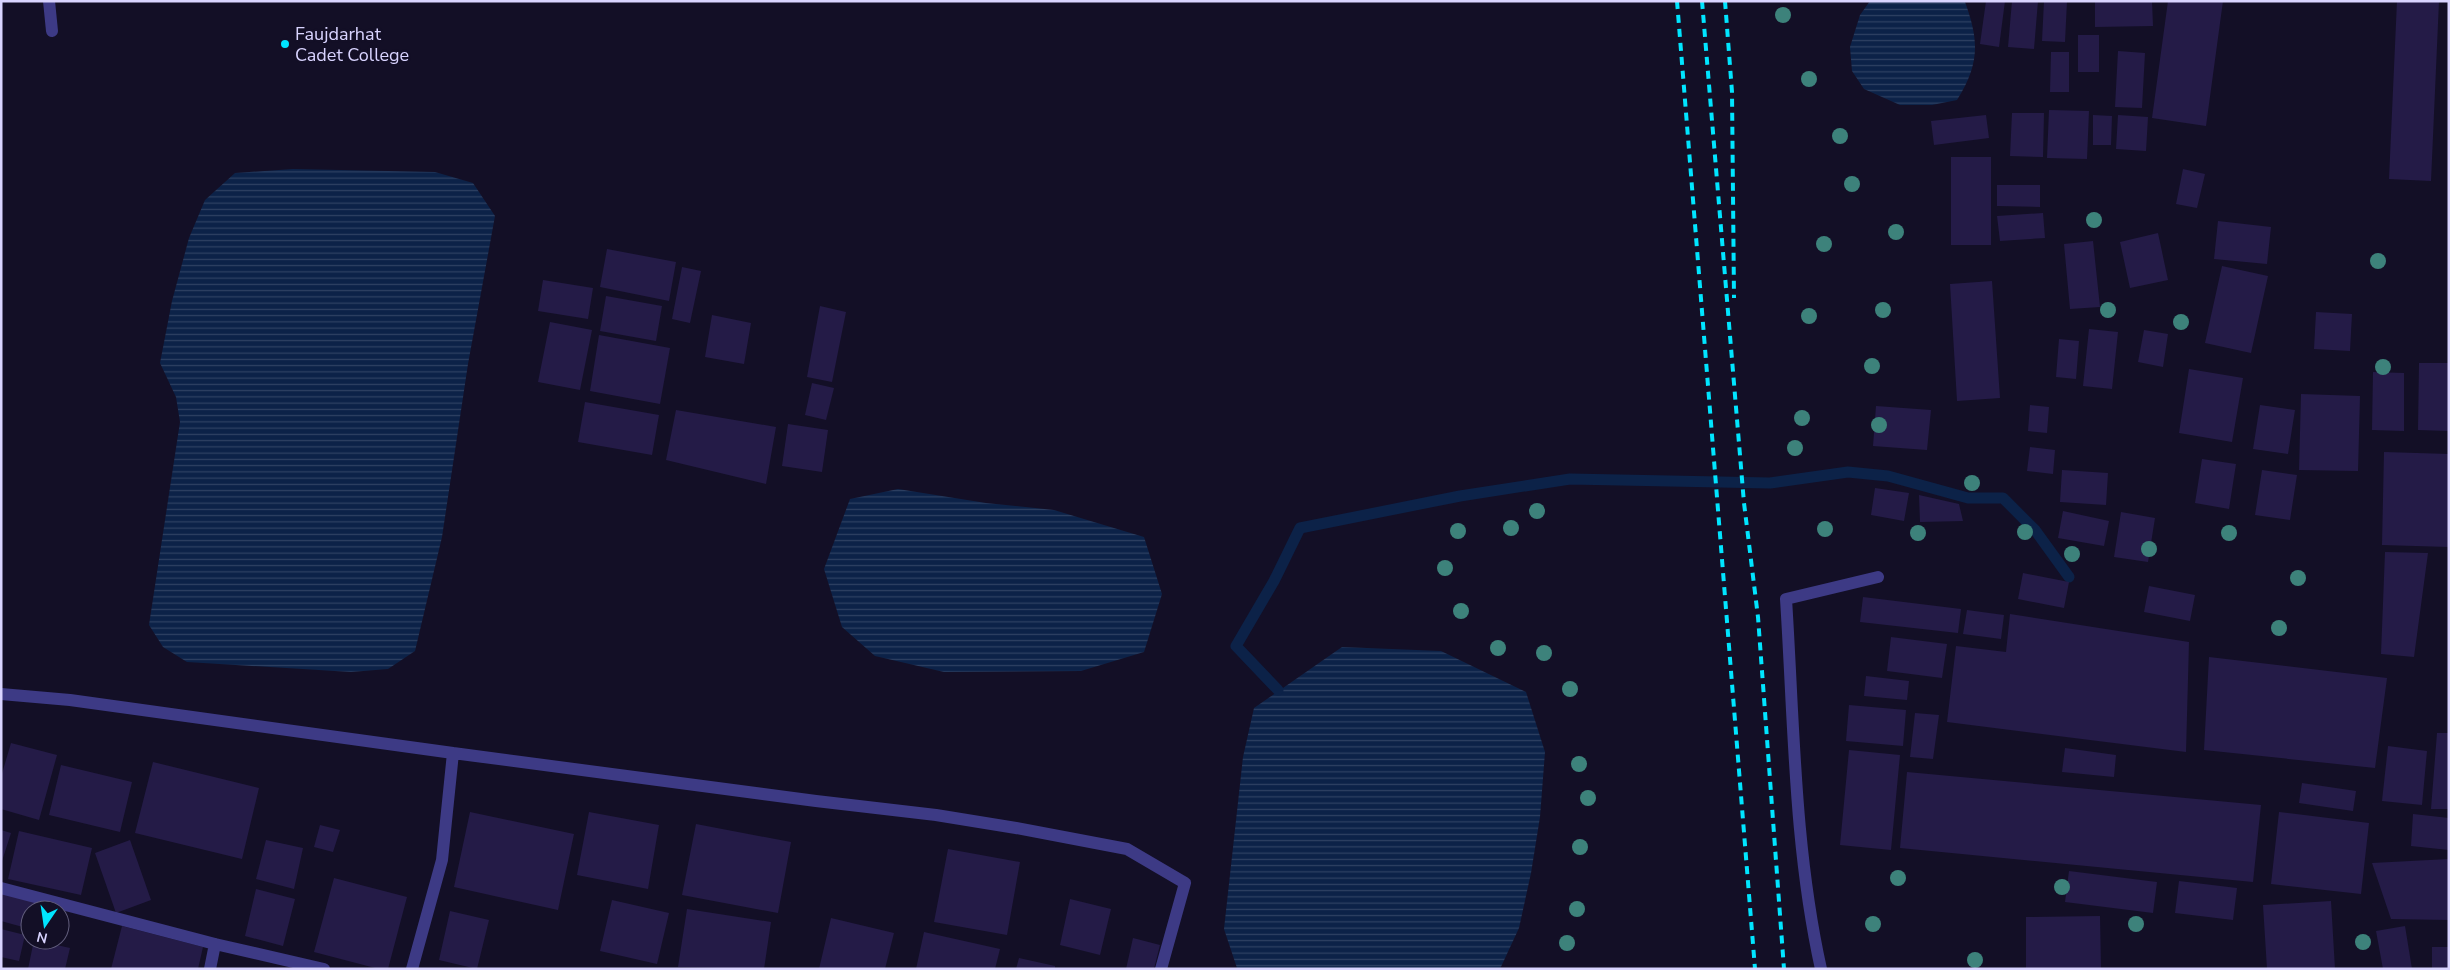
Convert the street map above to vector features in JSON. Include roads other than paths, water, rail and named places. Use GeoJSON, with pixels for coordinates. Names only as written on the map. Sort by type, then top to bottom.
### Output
{"type":"FeatureCollection","features":[{"type":"Feature","properties":{"kind":"street"},"geometry":{"type":"LineString","coordinates":[[49,1],[52,30]]}},
{"type":"Feature","properties":{"kind":"street"},"geometry":{"type":"LineString","coordinates":[[1820,969],[1810,923],[1798,824],[1786,599],[1878,577]]}},
{"type":"Feature","properties":{"kind":"street"},"geometry":{"type":"LineString","coordinates":[[1,694],[70,700],[453,753],[936,815],[1127,850],[1185,883],[1160,969]]}},
{"type":"Feature","properties":{"kind":"street"},"geometry":{"type":"LineString","coordinates":[[412,969],[442,860],[453,753]]}},
{"type":"Feature","properties":{"kind":"street"},"geometry":{"type":"LineString","coordinates":[[1,888],[216,944],[324,969]]}},
{"type":"Feature","properties":{"kind":"street"},"geometry":{"type":"LineString","coordinates":[[210,969],[216,944]]}},
{"type":"Feature","properties":{"kind":"water"},"geometry":{"type":"Polygon","coordinates":[[[1870,1],[1965,2],[1973,28],[1975,52],[1970,75],[1957,100],[1932,105],[1900,105],[1864,89],[1852,71],[1850,47],[1860,15],[1870,1]]]}},
{"type":"Feature","properties":{"kind":"water"},"geometry":{"type":"Polygon","coordinates":[[[293,169],[435,172],[473,183],[495,216],[468,364],[442,537],[415,651],[388,669],[351,672],[187,662],[163,647],[149,625],[180,422],[176,397],[160,363],[172,301],[189,238],[205,200],[235,173],[293,169]]]}},
{"type":"Feature","properties":{"kind":"water"},"geometry":{"type":"Polygon","coordinates":[[[898,489],[986,503],[1054,510],[1144,537],[1162,594],[1144,652],[1081,671],[944,672],[875,656],[842,627],[824,569],[850,499],[898,489]]]}},
{"type":"Feature","properties":{"kind":"water"},"geometry":{"type":"Polygon","coordinates":[[[1342,647],[1441,651],[1526,692],[1545,752],[1540,817],[1531,873],[1519,928],[1500,969],[1237,968],[1224,929],[1243,757],[1254,708],[1342,647]]]}},
{"type":"Feature","properties":{"kind":"waterway"},"geometry":{"type":"LineString","coordinates":[[1278,690],[1236,646],[1274,581],[1300,528],[1460,496],[1570,479],[1770,483],[1848,472],[1888,476],[1968,498],[2003,498],[2035,530],[2069,577]]}},
{"type":"Feature","properties":{"kind":"railway"},"geometry":{"type":"LineString","coordinates":[[1677,1],[1755,969]]}},
{"type":"Feature","properties":{"kind":"railway"},"geometry":{"type":"LineString","coordinates":[[1702,1],[1744,503],[1758,617],[1784,969]]}},
{"type":"Feature","properties":{"kind":"railway"},"geometry":{"type":"LineString","coordinates":[[1725,1],[1732,92],[1734,298]]}},
{"type":"Feature","properties":{"kind":"place","name":"Faujdarhat Cadet College"},"geometry":{"type":"Point","coordinates":[285,44]}}]}
